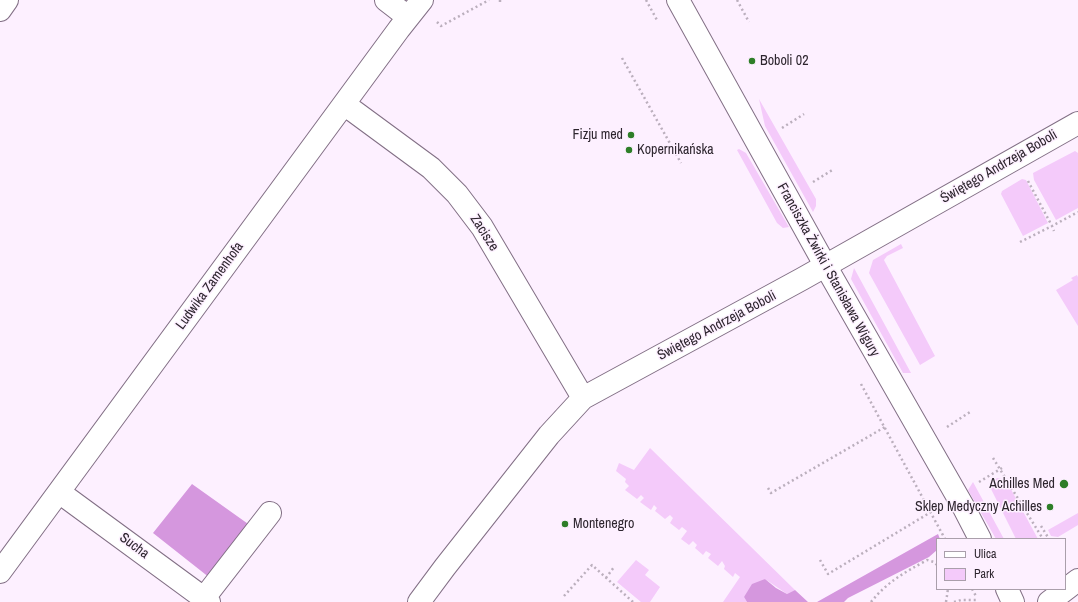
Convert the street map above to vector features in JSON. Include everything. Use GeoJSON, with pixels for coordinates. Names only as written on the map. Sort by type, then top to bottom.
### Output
{"type":"FeatureCollection","features":[{"type":"Feature","properties":{"kind":"street"},"geometry":{"type":"LineString","coordinates":[[0,10],[7,0]]}},
{"type":"Feature","properties":{"kind":"street"},"geometry":{"type":"LineString","coordinates":[[386,0],[416,8]]}},
{"type":"Feature","properties":{"kind":"street","name":"Franciszka Żwirki i Stanisława Wigury"},"geometry":{"type":"LineString","coordinates":[[678,0],[825,265],[979,538]]}},
{"type":"Feature","properties":{"kind":"street","name":"Ludwika Zamenhofa"},"geometry":{"type":"LineString","coordinates":[[0,572],[416,8]]}},
{"type":"Feature","properties":{"kind":"street","name":"Zacisze"},"geometry":{"type":"LineString","coordinates":[[344,104],[431,168],[457,194],[482,227],[583,398]]}},
{"type":"Feature","properties":{"kind":"street","name":"Świętego Andrzeja Boboli"},"geometry":{"type":"LineString","coordinates":[[419,602],[549,435],[583,398],[802,280],[825,265],[1078,123]]}},
{"type":"Feature","properties":{"kind":"street","name":"Sucha"},"geometry":{"type":"LineString","coordinates":[[59,492],[207,600]]}},
{"type":"Feature","properties":{"kind":"street"},"geometry":{"type":"LineString","coordinates":[[207,600],[270,513]]}},
{"type":"Feature","properties":{"kind":"street"},"geometry":{"type":"LineString","coordinates":[[1066,589],[1078,580]]}},
{"type":"Feature","properties":{"kind":"street"},"geometry":{"type":"LineString","coordinates":[[1007,590],[1013,602]]}},
{"type":"Feature","properties":{"kind":"street"},"geometry":{"type":"LineString","coordinates":[[1049,602],[1065,590]]}},
{"type":"Feature","properties":{"kind":"path"},"geometry":{"type":"LineString","coordinates":[[416,8],[441,26],[488,0]]}},
{"type":"Feature","properties":{"kind":"path"},"geometry":{"type":"LineString","coordinates":[[737,0],[749,22]]}},
{"type":"Feature","properties":{"kind":"path"},"geometry":{"type":"LineString","coordinates":[[622,58],[681,163]]}},
{"type":"Feature","properties":{"kind":"path"},"geometry":{"type":"LineString","coordinates":[[782,128],[804,114]]}},
{"type":"Feature","properties":{"kind":"path"},"geometry":{"type":"LineString","coordinates":[[813,182],[834,169]]}},
{"type":"Feature","properties":{"kind":"path"},"geometry":{"type":"LineString","coordinates":[[1028,180],[1054,231]]}},
{"type":"Feature","properties":{"kind":"path"},"geometry":{"type":"LineString","coordinates":[[1020,242],[1078,212]]}},
{"type":"Feature","properties":{"kind":"path"},"geometry":{"type":"LineString","coordinates":[[947,427],[970,412]]}},
{"type":"Feature","properties":{"kind":"path"},"geometry":{"type":"LineString","coordinates":[[768,488],[771,493],[885,427]]}},
{"type":"Feature","properties":{"kind":"path"},"geometry":{"type":"LineString","coordinates":[[993,458],[1042,538]]}},
{"type":"Feature","properties":{"kind":"path"},"geometry":{"type":"LineString","coordinates":[[978,483],[1001,469]]}},
{"type":"Feature","properties":{"kind":"path"},"geometry":{"type":"LineString","coordinates":[[820,560],[828,574],[931,512]]}},
{"type":"Feature","properties":{"kind":"path"},"geometry":{"type":"LineString","coordinates":[[1041,526],[1048,538]]}},
{"type":"Feature","properties":{"kind":"path"},"geometry":{"type":"LineString","coordinates":[[871,602],[887,585],[927,560],[936,564]]}},
{"type":"Feature","properties":{"kind":"path"},"geometry":{"type":"LineString","coordinates":[[564,596],[592,565],[633,602]]}},
{"type":"Feature","properties":{"kind":"path"},"geometry":{"type":"LineString","coordinates":[[606,578],[614,567]]}},
{"type":"Feature","properties":{"kind":"path"},"geometry":{"type":"LineString","coordinates":[[946,602],[948,590]]}},
{"type":"Feature","properties":{"kind":"path"},"geometry":{"type":"LineString","coordinates":[[973,590],[976,596]]}},
{"type":"Feature","properties":{"kind":"path"},"geometry":{"type":"LineString","coordinates":[[954,602],[961,600],[977,600]]}},
{"type":"Feature","properties":{"kind":"green space"},"geometry":{"type":"Polygon","coordinates":[[[759,99],[816,199],[816,206],[813,212],[765,126],[759,99]]]}},
{"type":"Feature","properties":{"kind":"green space"},"geometry":{"type":"Polygon","coordinates":[[[739,149],[746,153],[789,227],[783,228],[777,223],[737,150],[739,149]]]}},
{"type":"Feature","properties":{"kind":"green space"},"geometry":{"type":"Polygon","coordinates":[[[1075,151],[1078,153],[1078,208],[1056,220],[1034,180],[1033,173],[1075,151]]]}},
{"type":"Feature","properties":{"kind":"green space"},"geometry":{"type":"Polygon","coordinates":[[[1022,179],[1026,180],[1048,223],[1023,236],[1001,194],[1002,191],[1022,179]]]}},
{"type":"Feature","properties":{"kind":"green space"},"geometry":{"type":"Polygon","coordinates":[[[901,244],[903,248],[887,256],[884,260],[935,356],[920,365],[869,273],[873,260],[901,244]]]}},
{"type":"Feature","properties":{"kind":"green space"},"geometry":{"type":"Polygon","coordinates":[[[854,268],[911,373],[903,373],[851,279],[854,268]]]}},
{"type":"Feature","properties":{"kind":"green space"},"geometry":{"type":"Polygon","coordinates":[[[1077,275],[1078,326],[1056,290],[1073,280],[1071,278],[1077,275]]]}},
{"type":"Feature","properties":{"kind":"green space"},"geometry":{"type":"Polygon","coordinates":[[[650,448],[795,590],[787,594],[765,579],[744,597],[747,602],[723,602],[740,577],[735,573],[733,577],[724,569],[725,566],[722,561],[718,566],[708,558],[711,554],[706,551],[703,555],[695,548],[697,545],[693,541],[689,545],[681,539],[687,531],[682,527],[679,530],[670,523],[673,518],[670,515],[665,519],[655,511],[657,508],[654,505],[651,510],[640,502],[644,498],[641,495],[637,499],[625,490],[629,486],[625,482],[626,479],[616,471],[619,463],[634,470],[650,448]]]}},
{"type":"Feature","properties":{"kind":"green space"},"geometry":{"type":"Polygon","coordinates":[[[997,478],[1007,482],[1037,538],[1016,538],[989,485],[997,478]]]}},
{"type":"Feature","properties":{"kind":"green space"},"geometry":{"type":"Polygon","coordinates":[[[973,482],[1003,538],[995,538],[968,490],[973,482]]]}},
{"type":"Feature","properties":{"kind":"green space"},"geometry":{"type":"Polygon","coordinates":[[[1078,513],[1078,525],[1058,537],[1051,536],[1048,530],[1078,513]]]}},
{"type":"Feature","properties":{"kind":"green space"},"geometry":{"type":"Polygon","coordinates":[[[636,560],[649,570],[645,575],[660,587],[650,602],[641,602],[617,582],[636,560]]]}},
{"type":"Feature","properties":{"kind":"shaded area"},"geometry":{"type":"Polygon","coordinates":[[[192,484],[251,526],[210,578],[153,533],[192,484]]]}},
{"type":"Feature","properties":{"kind":"shaded area"},"geometry":{"type":"Polygon","coordinates":[[[938,534],[940,538],[936,538],[936,551],[929,557],[848,598],[844,602],[817,602],[938,534]]]}},
{"type":"Feature","properties":{"kind":"shaded area"},"geometry":{"type":"Polygon","coordinates":[[[765,579],[776,588],[787,594],[795,590],[808,602],[747,602],[744,597],[752,584],[765,579]]]}},
{"type":"Feature","properties":{"kind":"place","name":"Boboli 02"},"geometry":{"type":"Point","coordinates":[752,61]}},
{"type":"Feature","properties":{"kind":"place","name":"Fizju med"},"geometry":{"type":"Point","coordinates":[631,135]}},
{"type":"Feature","properties":{"kind":"place","name":"Kopernikańska"},"geometry":{"type":"Point","coordinates":[629,150]}},
{"type":"Feature","properties":{"kind":"place","name":"Achilles Med"},"geometry":{"type":"Point","coordinates":[1064,484]}},
{"type":"Feature","properties":{"kind":"place","name":"Sklep Medyczny Achilles"},"geometry":{"type":"Point","coordinates":[1050,507]}},
{"type":"Feature","properties":{"kind":"place","name":"Montenegro"},"geometry":{"type":"Point","coordinates":[565,524]}}]}
